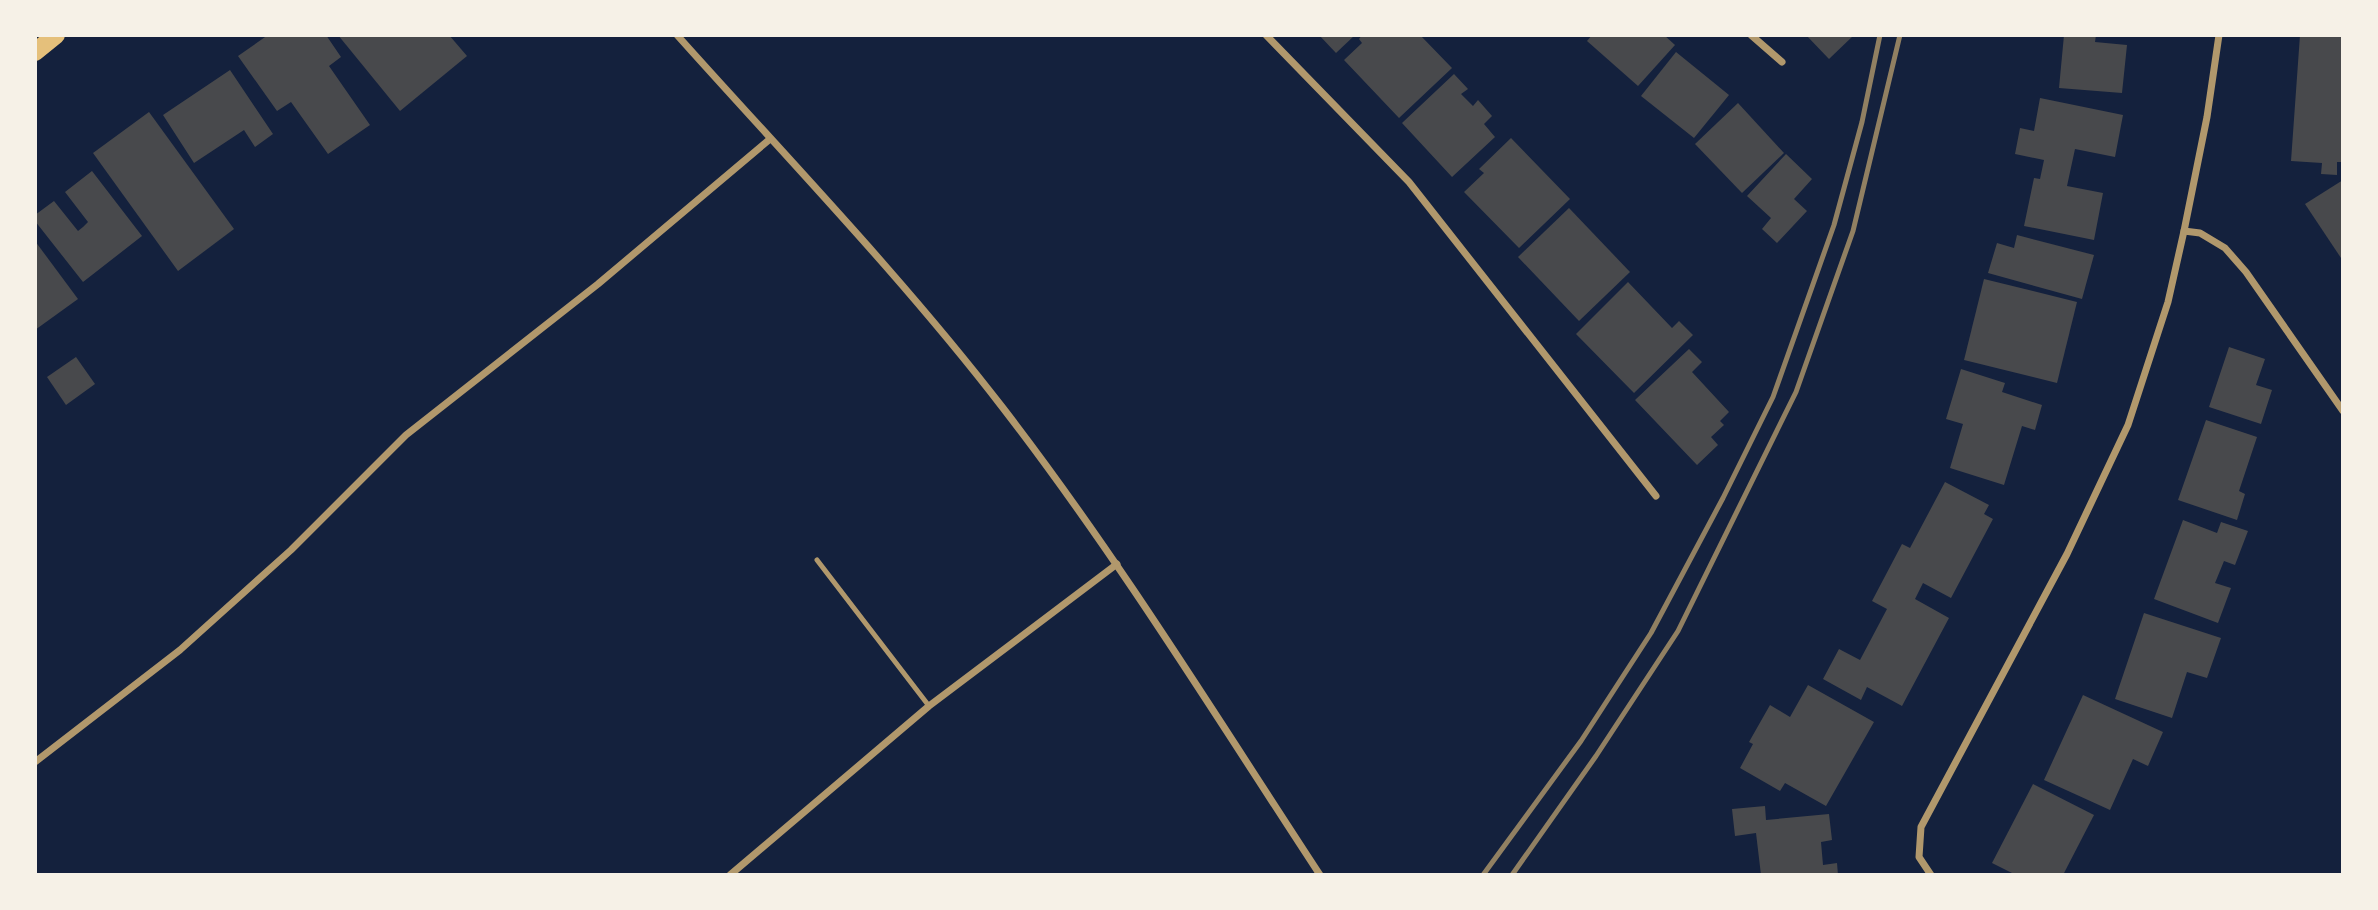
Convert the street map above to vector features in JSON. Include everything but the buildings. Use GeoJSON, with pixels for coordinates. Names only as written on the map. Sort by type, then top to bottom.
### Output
{"type":"FeatureCollection","features":[{"type":"Feature","properties":{"kind":"main road"},"geometry":{"type":"LineString","coordinates":[[35,52],[55,35]]}},
{"type":"Feature","properties":{"kind":"street"},"geometry":{"type":"LineString","coordinates":[[677,35],[914,297],[1004,409],[1117,564],[1320,875]]}},
{"type":"Feature","properties":{"kind":"street"},"geometry":{"type":"LineString","coordinates":[[1266,35],[1409,182],[1656,496]]}},
{"type":"Feature","properties":{"kind":"street"},"geometry":{"type":"LineString","coordinates":[[1751,35],[1782,62]]}},
{"type":"Feature","properties":{"kind":"street"},"geometry":{"type":"LineString","coordinates":[[1931,875],[1919,857],[1921,827],[1930,806],[2067,554],[2128,425],[2168,302],[2207,117],[2219,35]]}},
{"type":"Feature","properties":{"kind":"street"},"geometry":{"type":"LineString","coordinates":[[35,762],[180,650],[291,550],[406,435],[598,284],[770,139]]}},
{"type":"Feature","properties":{"kind":"street"},"geometry":{"type":"LineString","coordinates":[[2184,231],[2200,233],[2225,248],[2246,272],[2343,411]]}},
{"type":"Feature","properties":{"kind":"street"},"geometry":{"type":"LineString","coordinates":[[730,875],[929,706],[1117,564]]}},
{"type":"Feature","properties":{"kind":"lane"},"geometry":{"type":"LineString","coordinates":[[817,560],[929,706]]}},
{"type":"Feature","properties":{"kind":"railway"},"geometry":{"type":"LineString","coordinates":[[1483,875],[1581,741],[1651,633],[1773,397],[1834,225],[1862,122],[1880,35]]}},
{"type":"Feature","properties":{"kind":"railway"},"geometry":{"type":"LineString","coordinates":[[1512,875],[1596,756],[1678,631],[1796,392],[1853,231],[1900,35]]}}]}
